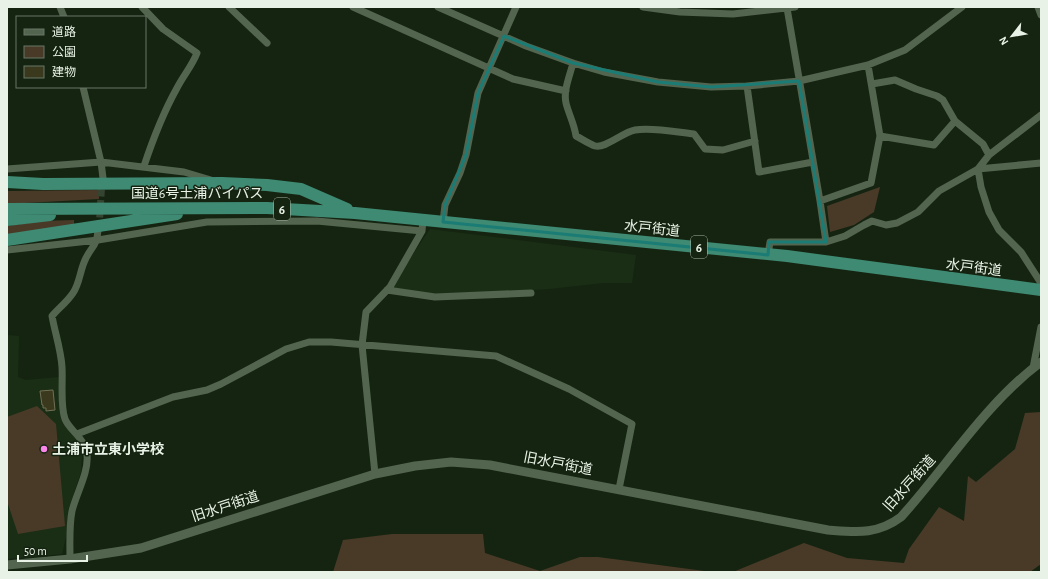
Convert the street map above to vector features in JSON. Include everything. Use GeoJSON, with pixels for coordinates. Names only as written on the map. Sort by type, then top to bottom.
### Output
{"type":"FeatureCollection","features":[{"type":"Feature","properties":{"kind":"highway"},"geometry":{"type":"LineString","coordinates":[[7,182],[89,185],[222,183],[301,188],[355,213]]}},
{"type":"Feature","properties":{"kind":"highway","name":"国道6号土浦バイパス"},"geometry":{"type":"LineString","coordinates":[[7,220],[111,208]]}},
{"type":"Feature","properties":{"kind":"highway"},"geometry":{"type":"LineString","coordinates":[[7,240],[209,208]]}},
{"type":"Feature","properties":{"kind":"highway","name":"国道6号土浦バイパス"},"geometry":{"type":"LineString","coordinates":[[7,209],[274,208],[355,213]]}},
{"type":"Feature","properties":{"kind":"highway","name":"水戸街道"},"geometry":{"type":"LineString","coordinates":[[355,213],[422,225],[443,222],[768,254],[1041,290]]}},
{"type":"Feature","properties":{"kind":"street"},"geometry":{"type":"LineString","coordinates":[[142,7],[163,29],[197,53],[193,63],[177,88],[152,141],[144,166]]}},
{"type":"Feature","properties":{"kind":"street"},"geometry":{"type":"LineString","coordinates":[[229,7],[267,43]]}},
{"type":"Feature","properties":{"kind":"street"},"geometry":{"type":"LineString","coordinates":[[353,7],[513,79],[566,91]]}},
{"type":"Feature","properties":{"kind":"street"},"geometry":{"type":"LineString","coordinates":[[438,7],[526,46],[573,63],[604,72],[658,82],[711,87],[747,86],[799,81],[868,65],[905,50],[962,7]]}},
{"type":"Feature","properties":{"kind":"street"},"geometry":{"type":"LineString","coordinates":[[443,222],[445,205],[464,161],[478,93],[516,7]]}},
{"type":"Feature","properties":{"kind":"street"},"geometry":{"type":"LineString","coordinates":[[643,7],[680,12],[733,14],[791,8],[799,81],[826,242]]}},
{"type":"Feature","properties":{"kind":"street"},"geometry":{"type":"LineString","coordinates":[[1038,7],[1041,15]]}},
{"type":"Feature","properties":{"kind":"street"},"geometry":{"type":"LineString","coordinates":[[573,63],[566,91],[565,102],[574,124],[576,136],[596,146],[603,146],[624,133],[646,129],[694,134],[705,149],[723,150],[755,141]]}},
{"type":"Feature","properties":{"kind":"street"},"geometry":{"type":"LineString","coordinates":[[820,201],[871,183],[880,136],[868,65]]}},
{"type":"Feature","properties":{"kind":"street"},"geometry":{"type":"LineString","coordinates":[[872,84],[895,80],[937,96],[942,100],[955,121],[983,144],[989,154]]}},
{"type":"Feature","properties":{"kind":"street"},"geometry":{"type":"LineString","coordinates":[[747,86],[759,172],[813,162]]}},
{"type":"Feature","properties":{"kind":"street"},"geometry":{"type":"LineString","coordinates":[[83,88],[101,162],[103,178]]}},
{"type":"Feature","properties":{"kind":"street"},"geometry":{"type":"LineString","coordinates":[[1041,115],[989,154],[978,169],[981,187],[989,212],[999,230],[1021,252],[1041,283]]}},
{"type":"Feature","properties":{"kind":"street"},"geometry":{"type":"LineString","coordinates":[[880,136],[934,144],[955,121]]}},
{"type":"Feature","properties":{"kind":"street"},"geometry":{"type":"LineString","coordinates":[[7,169],[101,162],[184,172],[222,183]]}},
{"type":"Feature","properties":{"kind":"street"},"geometry":{"type":"LineString","coordinates":[[768,254],[770,242],[826,242],[845,236],[872,221],[886,225],[897,223],[918,212],[939,190],[978,169],[1041,164]]}},
{"type":"Feature","properties":{"kind":"street"},"geometry":{"type":"LineString","coordinates":[[7,250],[98,240],[207,222],[318,222],[422,225],[387,290],[366,312],[362,345],[375,474]]}},
{"type":"Feature","properties":{"kind":"street"},"geometry":{"type":"LineString","coordinates":[[70,559],[72,512],[85,469],[87,454],[77,434],[65,420],[62,367],[52,316],[68,300],[74,291],[86,257],[98,240],[98,230]]}},
{"type":"Feature","properties":{"kind":"street"},"geometry":{"type":"LineString","coordinates":[[387,290],[435,297],[531,293]]}},
{"type":"Feature","properties":{"kind":"street"},"geometry":{"type":"LineString","coordinates":[[1033,368],[1041,327]]}},
{"type":"Feature","properties":{"kind":"street"},"geometry":{"type":"LineString","coordinates":[[77,434],[173,397],[207,390],[222,384],[286,349],[309,342],[332,342],[496,356],[569,389],[632,424],[619,489]]}},
{"type":"Feature","properties":{"kind":"street","name":"旧水戸街道"},"geometry":{"type":"LineString","coordinates":[[7,564],[70,559],[140,548],[375,474],[415,466],[451,462],[490,465],[828,530],[854,532],[876,530],[901,517],[979,422],[1018,380],[1041,362]]}},
{"type":"Feature","properties":{"kind":"highlighted area"},"geometry":{"type":"Polygon","coordinates":[[[504,36],[573,63],[658,82],[711,87],[799,81],[826,242],[769,242],[768,255],[443,222],[445,205],[466,155],[478,93],[504,36]]]}},
{"type":"Feature","properties":{"kind":"shaded area"},"geometry":{"type":"Polygon","coordinates":[[[430,229],[636,255],[632,283],[603,283],[549,289],[434,296],[391,287],[430,229]]]}},
{"type":"Feature","properties":{"kind":"shaded area","name":"土浦市立東小学校"},"geometry":{"type":"Polygon","coordinates":[[[7,335],[19,336],[18,377],[26,380],[59,377],[60,412],[62,422],[75,438],[82,454],[81,472],[68,511],[66,537],[62,554],[7,559],[7,335]]]}},
{"type":"Feature","properties":{"kind":"green space"},"geometry":{"type":"Polygon","coordinates":[[[880,187],[874,212],[854,225],[830,232],[827,206],[880,187]]]}},
{"type":"Feature","properties":{"kind":"green space"},"geometry":{"type":"Polygon","coordinates":[[[99,190],[99,199],[7,204],[7,191],[99,190]]]}},
{"type":"Feature","properties":{"kind":"green space"},"geometry":{"type":"Polygon","coordinates":[[[74,220],[74,225],[7,235],[7,226],[41,221],[74,220]]]}},
{"type":"Feature","properties":{"kind":"green space"},"geometry":{"type":"Polygon","coordinates":[[[37,406],[56,424],[65,526],[18,534],[7,501],[7,417],[37,406]]]}},
{"type":"Feature","properties":{"kind":"green space"},"geometry":{"type":"Polygon","coordinates":[[[1041,412],[1041,564],[1030,572],[733,572],[804,543],[847,558],[904,563],[909,549],[939,507],[964,521],[968,476],[976,482],[1015,449],[1025,413],[1041,412]]]}},
{"type":"Feature","properties":{"kind":"green space"},"geometry":{"type":"Polygon","coordinates":[[[392,534],[483,534],[485,553],[540,571],[580,557],[598,557],[712,572],[333,572],[343,540],[392,534]]]}},
{"type":"Feature","properties":{"kind":"building"},"geometry":{"type":"Polygon","coordinates":[[[53,390],[55,410],[46,411],[46,408],[43,408],[42,405],[40,391],[53,390]]]}},
{"type":"Feature","properties":{"kind":"tunnel"},"geometry":{"type":"LineString","coordinates":[[99,228],[102,180]]}},
{"type":"Feature","properties":{"kind":"place","name":"土浦市立東小学校"},"geometry":{"type":"Point","coordinates":[44,449]}}]}
